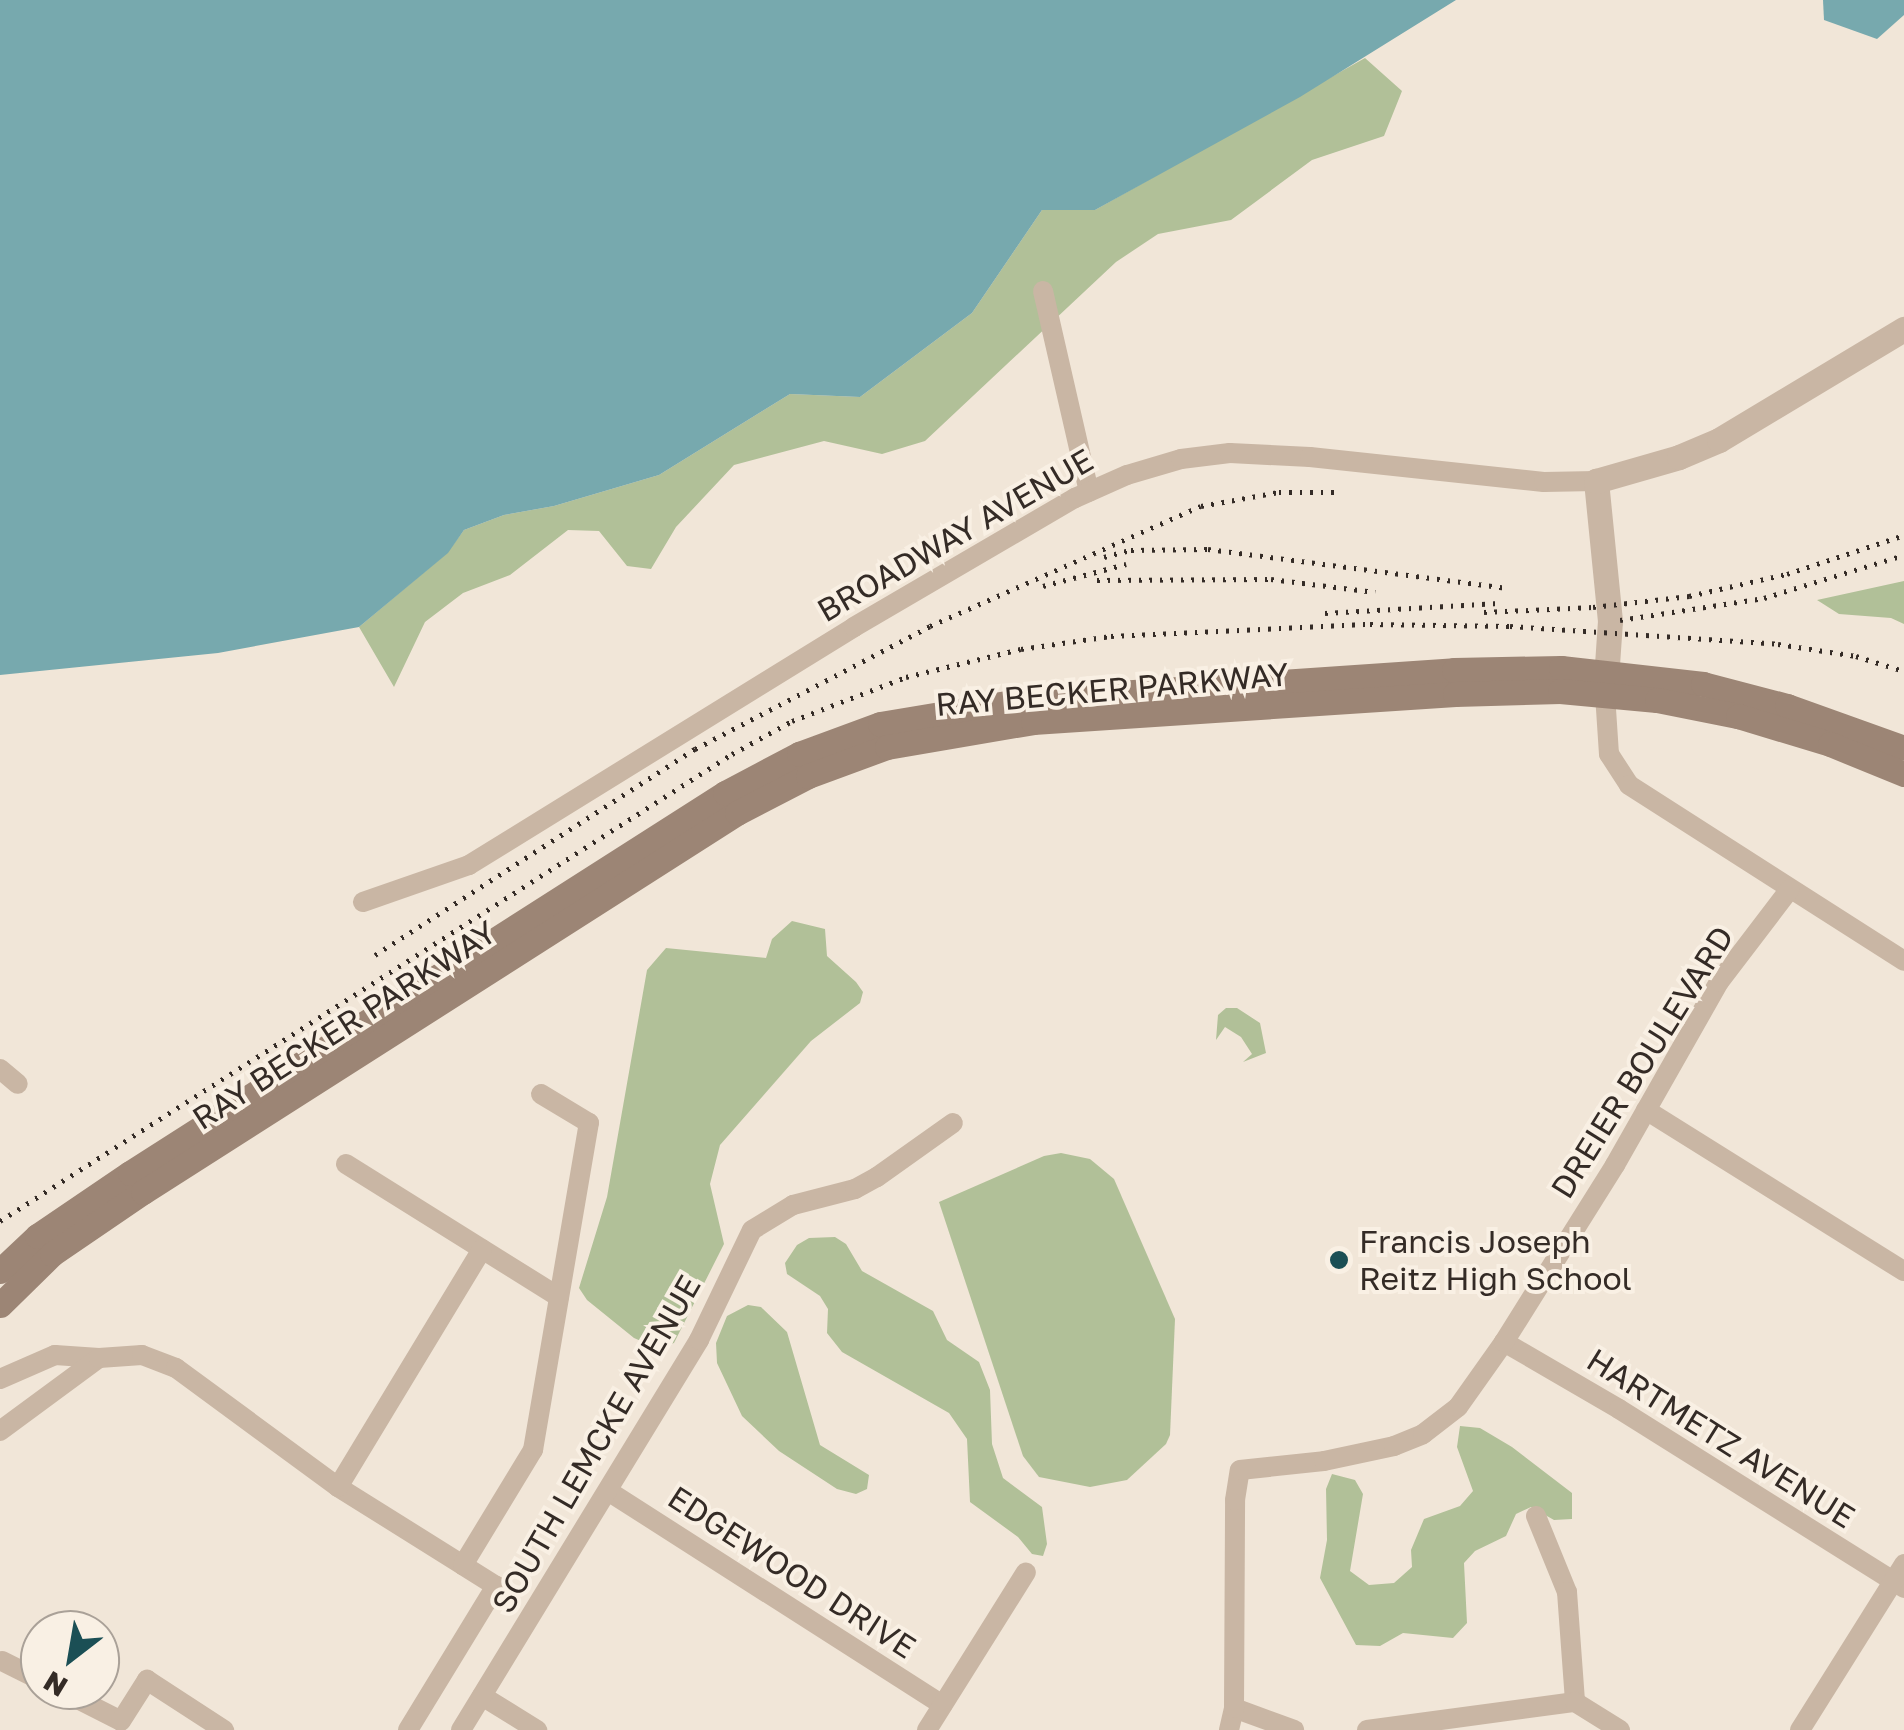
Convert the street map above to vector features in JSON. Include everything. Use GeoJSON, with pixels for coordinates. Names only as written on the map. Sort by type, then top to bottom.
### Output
{"type":"FeatureCollection","features":[{"type":"Feature","properties":{"kind":"main road","name":"RAY BECKER PARKWAY"},"geometry":{"type":"LineString","coordinates":[[0,1271],[71,1212],[725,793],[847,735],[923,714],[1031,699],[1506,667],[1606,683],[1738,716],[1830,744],[1904,774]]}},
{"type":"Feature","properties":{"kind":"main road","name":"RAY BECKER PARKWAY"},"geometry":{"type":"LineString","coordinates":[[0,1304],[52,1254],[519,951],[737,813],[855,757],[928,737],[1033,722],[1606,683],[1720,688],[1788,706],[1904,748]]}},
{"type":"Feature","properties":{"kind":"street"},"geometry":{"type":"LineString","coordinates":[[1043,291],[1088,492]]}},
{"type":"Feature","properties":{"kind":"street","name":"BROADWAY AVENUE"},"geometry":{"type":"LineString","coordinates":[[363,902],[469,864],[854,628],[1088,492],[1148,468],[1230,453],[1544,482],[1596,480],[1678,457],[1719,440],[1904,329]]}},
{"type":"Feature","properties":{"kind":"street"},"geometry":{"type":"LineString","coordinates":[[1596,480],[1610,621],[1606,683],[1609,754],[1629,785],[1904,962]]}},
{"type":"Feature","properties":{"kind":"street","name":"DREIER BOULEVARD"},"geometry":{"type":"LineString","coordinates":[[1229,1730],[1234,1708],[1235,1500],[1240,1470],[1364,1454],[1423,1434],[1458,1407],[1504,1342],[1719,982],[1789,890]]}},
{"type":"Feature","properties":{"kind":"street"},"geometry":{"type":"LineString","coordinates":[[0,1069],[18,1084]]}},
{"type":"Feature","properties":{"kind":"street"},"geometry":{"type":"LineString","coordinates":[[463,1565],[533,1450],[589,1124],[542,1094]]}},
{"type":"Feature","properties":{"kind":"street"},"geometry":{"type":"LineString","coordinates":[[1646,1110],[1904,1271]]}},
{"type":"Feature","properties":{"kind":"street","name":"SOUTH LEMCKE AVENUE"},"geometry":{"type":"LineString","coordinates":[[461,1730],[699,1340],[752,1230],[792,1205],[837,1195],[878,1177],[953,1124]]}},
{"type":"Feature","properties":{"kind":"street"},"geometry":{"type":"LineString","coordinates":[[346,1164],[559,1297]]}},
{"type":"Feature","properties":{"kind":"street"},"geometry":{"type":"LineString","coordinates":[[338,1487],[482,1249]]}},
{"type":"Feature","properties":{"kind":"street","name":"HARTMETZ AVENUE"},"geometry":{"type":"LineString","coordinates":[[1504,1342],[1900,1578]]}},
{"type":"Feature","properties":{"kind":"street"},"geometry":{"type":"LineString","coordinates":[[0,1379],[55,1355],[142,1355],[176,1368],[338,1487],[496,1586],[408,1730]]}},
{"type":"Feature","properties":{"kind":"street"},"geometry":{"type":"LineString","coordinates":[[0,1431],[99,1358]]}},
{"type":"Feature","properties":{"kind":"street","name":"EDGEWOOD DRIVE"},"geometry":{"type":"LineString","coordinates":[[608,1491],[942,1705]]}},
{"type":"Feature","properties":{"kind":"street"},"geometry":{"type":"LineString","coordinates":[[1536,1516],[1566,1592],[1575,1702]]}},
{"type":"Feature","properties":{"kind":"street"},"geometry":{"type":"LineString","coordinates":[[927,1730],[1026,1572]]}},
{"type":"Feature","properties":{"kind":"street"},"geometry":{"type":"LineString","coordinates":[[1800,1730],[1900,1578]]}},
{"type":"Feature","properties":{"kind":"street"},"geometry":{"type":"LineString","coordinates":[[99,1710],[121,1721],[146,1680],[224,1730]]}},
{"type":"Feature","properties":{"kind":"street"},"geometry":{"type":"LineString","coordinates":[[482,1696],[537,1730]]}},
{"type":"Feature","properties":{"kind":"street"},"geometry":{"type":"LineString","coordinates":[[1367,1730],[1575,1702],[1620,1730]]}},
{"type":"Feature","properties":{"kind":"street"},"geometry":{"type":"LineString","coordinates":[[1234,1708],[1294,1730]]}},
{"type":"Feature","properties":{"kind":"green space"},"geometry":{"type":"Polygon","coordinates":[[[1365,58],[1402,91],[1384,136],[1312,160],[1231,220],[1158,234],[1116,262],[925,441],[882,454],[824,441],[734,465],[676,527],[651,569],[627,566],[599,531],[568,530],[510,575],[463,593],[425,622],[394,687],[359,627],[447,553],[464,530],[504,515],[554,506],[659,475],[790,394],[860,397],[972,313],[1042,210],[1095,210],[1365,58]]]}},
{"type":"Feature","properties":{"kind":"green space"},"geometry":{"type":"Polygon","coordinates":[[[1904,581],[1904,624],[1891,618],[1839,614],[1817,600],[1904,581]]]}},
{"type":"Feature","properties":{"kind":"green space"},"geometry":{"type":"Polygon","coordinates":[[[792,921],[825,929],[827,956],[856,982],[863,992],[860,1003],[811,1041],[720,1145],[710,1184],[724,1244],[674,1343],[657,1348],[634,1338],[587,1300],[579,1288],[607,1197],[647,970],[666,948],[766,958],[772,939],[792,921]]]}},
{"type":"Feature","properties":{"kind":"green space"},"geometry":{"type":"Polygon","coordinates":[[[1226,1008],[1237,1008],[1260,1023],[1266,1053],[1243,1062],[1252,1054],[1241,1037],[1225,1027],[1216,1040],[1218,1015],[1226,1008]]]}},
{"type":"Feature","properties":{"kind":"green space"},"geometry":{"type":"Polygon","coordinates":[[[1061,1153],[1090,1159],[1114,1179],[1175,1319],[1170,1435],[1166,1444],[1127,1480],[1090,1487],[1039,1477],[1023,1456],[939,1202],[1044,1156],[1061,1153]]]}},
{"type":"Feature","properties":{"kind":"green space"},"geometry":{"type":"Polygon","coordinates":[[[835,1237],[846,1244],[862,1271],[933,1311],[947,1340],[979,1362],[990,1390],[992,1444],[1003,1478],[1042,1507],[1047,1544],[1043,1556],[1032,1554],[1018,1537],[970,1502],[967,1439],[949,1413],[842,1352],[827,1333],[828,1309],[820,1296],[787,1274],[785,1263],[797,1245],[809,1238],[835,1237]]]}},
{"type":"Feature","properties":{"kind":"green space"},"geometry":{"type":"Polygon","coordinates":[[[748,1305],[761,1307],[787,1332],[820,1445],[869,1475],[867,1489],[856,1494],[837,1489],[779,1451],[742,1416],[717,1363],[716,1343],[727,1316],[748,1305]]]}},
{"type":"Feature","properties":{"kind":"green space"},"geometry":{"type":"Polygon","coordinates":[[[1460,1426],[1480,1428],[1512,1447],[1572,1493],[1572,1519],[1554,1520],[1531,1507],[1516,1514],[1506,1536],[1475,1551],[1464,1563],[1467,1623],[1453,1638],[1403,1633],[1380,1646],[1356,1645],[1320,1578],[1327,1540],[1326,1489],[1332,1474],[1355,1480],[1363,1494],[1350,1571],[1369,1585],[1394,1583],[1412,1567],[1411,1550],[1424,1519],[1460,1506],[1473,1491],[1457,1447],[1460,1426]]]}},
{"type":"Feature","properties":{"kind":"water"},"geometry":{"type":"Polygon","coordinates":[[[0,0],[1456,0],[1300,97],[1095,210],[1042,210],[972,313],[860,397],[790,394],[659,475],[554,506],[504,515],[464,530],[448,553],[359,627],[218,653],[0,675],[0,0]]]}},
{"type":"Feature","properties":{"kind":"water"},"geometry":{"type":"Polygon","coordinates":[[[1823,0],[1904,0],[1904,15],[1877,39],[1824,20],[1823,0]]]}},
{"type":"Feature","properties":{"kind":"railway"},"geometry":{"type":"LineString","coordinates":[[375,955],[695,749],[930,626],[1201,506],[1279,492],[1341,492]]}},
{"type":"Feature","properties":{"kind":"railway"},"geometry":{"type":"LineString","coordinates":[[1484,612],[1593,607],[1689,596],[1787,574],[1904,535]]}},
{"type":"Feature","properties":{"kind":"railway"},"geometry":{"type":"LineString","coordinates":[[1104,557],[1131,550],[1208,549],[1507,588]]}},
{"type":"Feature","properties":{"kind":"railway"},"geometry":{"type":"LineString","coordinates":[[1620,620],[1764,598],[1904,555]]}},
{"type":"Feature","properties":{"kind":"railway"},"geometry":{"type":"LineString","coordinates":[[1043,586],[1126,564]]}},
{"type":"Feature","properties":{"kind":"railway"},"geometry":{"type":"LineString","coordinates":[[1097,580],[1271,579],[1375,592]]}},
{"type":"Feature","properties":{"kind":"railway"},"geometry":{"type":"LineString","coordinates":[[1325,613],[1499,603]]}},
{"type":"Feature","properties":{"kind":"railway"},"geometry":{"type":"LineString","coordinates":[[0,1221],[732,754],[792,721],[906,677],[1021,649],[1111,636],[1370,624],[1510,626],[1778,644],[1856,656],[1904,671]]}},
{"type":"Feature","properties":{"kind":"place","name":"Francis Joseph Reitz High School"},"geometry":{"type":"Point","coordinates":[1339,1260]}}]}
